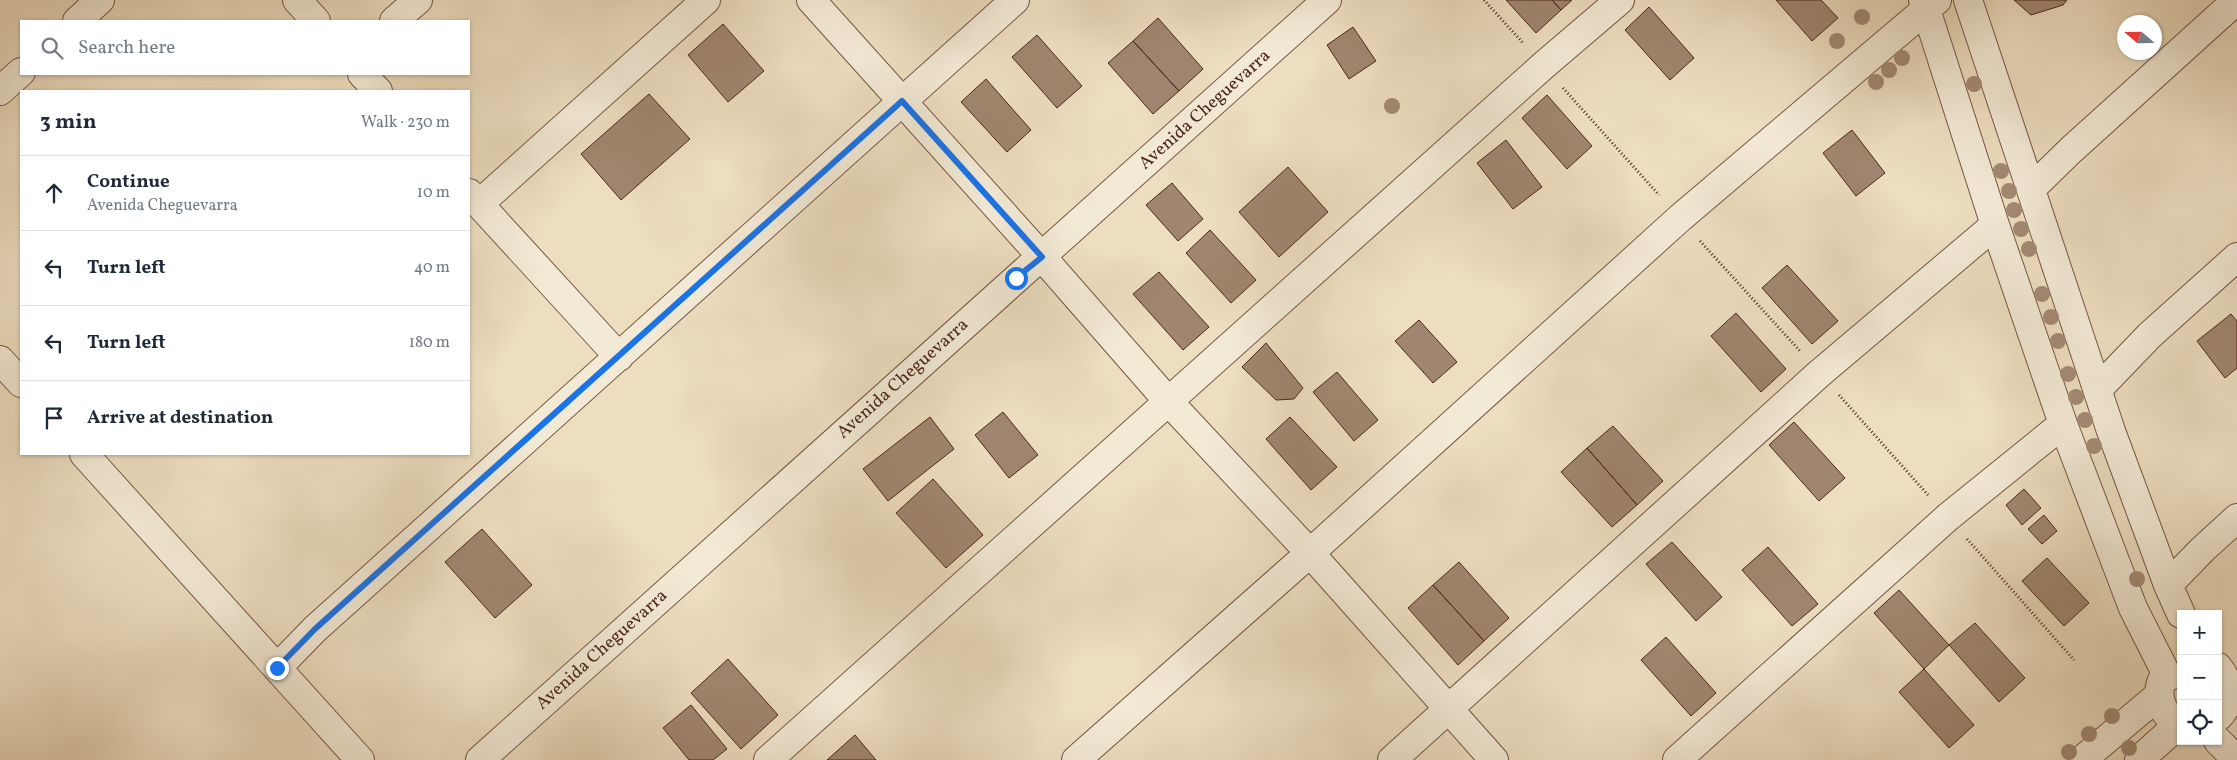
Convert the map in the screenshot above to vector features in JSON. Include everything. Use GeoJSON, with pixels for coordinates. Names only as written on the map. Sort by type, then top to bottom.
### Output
{"type":"FeatureCollection","features":[{"type":"Feature","properties":{"kind":"street"},"geometry":{"type":"LineString","coordinates":[[78,20],[100,0]]}},
{"type":"Feature","properties":{"kind":"street"},"geometry":{"type":"LineString","coordinates":[[297,0],[315,20]]}},
{"type":"Feature","properties":{"kind":"street"},"geometry":{"type":"LineString","coordinates":[[395,20],[418,0]]}},
{"type":"Feature","properties":{"kind":"street"},"geometry":{"type":"LineString","coordinates":[[618,358],[474,198],[706,0]]}},
{"type":"Feature","properties":{"kind":"street"},"geometry":{"type":"LineString","coordinates":[[811,0],[1042,257],[1168,401],[1310,553],[1494,760]]}},
{"type":"Feature","properties":{"kind":"street"},"geometry":{"type":"LineString","coordinates":[[277,668],[315,629],[1015,0]]}},
{"type":"Feature","properties":{"kind":"street","name":"Avenida Cheguevarra"},"geometry":{"type":"LineString","coordinates":[[480,760],[1328,0]]}},
{"type":"Feature","properties":{"kind":"street"},"geometry":{"type":"LineString","coordinates":[[768,760],[1544,65],[1620,0]]}},
{"type":"Feature","properties":{"kind":"street"},"geometry":{"type":"LineString","coordinates":[[1968,0],[2032,188],[2111,431],[2179,610]]}},
{"type":"Feature","properties":{"kind":"street"},"geometry":{"type":"LineString","coordinates":[[2032,188],[2236,0]]}},
{"type":"Feature","properties":{"kind":"street"},"geometry":{"type":"LineString","coordinates":[[1076,760],[1310,553],[1680,218],[1929,3],[1995,225],[2063,424],[2133,608],[2169,678],[2162,707],[2169,717],[2177,723]]}},
{"type":"Feature","properties":{"kind":"street"},"geometry":{"type":"LineString","coordinates":[[0,91],[20,73]]}},
{"type":"Feature","properties":{"kind":"street"},"geometry":{"type":"LineString","coordinates":[[363,75],[377,90]]}},
{"type":"Feature","properties":{"kind":"street"},"geometry":{"type":"LineString","coordinates":[[1392,760],[1447,708],[1820,374],[1995,225]]}},
{"type":"Feature","properties":{"kind":"street"},"geometry":{"type":"LineString","coordinates":[[2098,389],[2150,334],[2237,257]]}},
{"type":"Feature","properties":{"kind":"street"},"geometry":{"type":"LineString","coordinates":[[0,360],[20,383]]}},
{"type":"Feature","properties":{"kind":"street"},"geometry":{"type":"LineString","coordinates":[[1677,760],[1948,517],[2063,424]]}},
{"type":"Feature","properties":{"kind":"street"},"geometry":{"type":"LineString","coordinates":[[85,455],[360,760]]}},
{"type":"Feature","properties":{"kind":"street"},"geometry":{"type":"LineString","coordinates":[[2168,584],[2237,518]]}},
{"type":"Feature","properties":{"kind":"street"},"geometry":{"type":"LineString","coordinates":[[2082,760],[2126,721],[2169,678]]}},
{"type":"Feature","properties":{"kind":"street"},"geometry":{"type":"LineString","coordinates":[[2222,711],[2228,702],[2228,686]]}},
{"type":"Feature","properties":{"kind":"street"},"geometry":{"type":"LineString","coordinates":[[2139,760],[2177,728]]}},
{"type":"Feature","properties":{"kind":"street"},"geometry":{"type":"LineString","coordinates":[[2222,745],[2237,760]]}},
{"type":"Feature","properties":{"kind":"path"},"geometry":{"type":"LineString","coordinates":[[1484,0],[2074,660]]}},
{"type":"Feature","properties":{"kind":"building"},"geometry":{"type":"Polygon","coordinates":[[[1506,0],[1552,0],[1561,10],[1536,33],[1506,0]]]}},
{"type":"Feature","properties":{"kind":"building"},"geometry":{"type":"Polygon","coordinates":[[[1552,0],[1572,0],[1561,10],[1552,0]]]}},
{"type":"Feature","properties":{"kind":"building"},"geometry":{"type":"Polygon","coordinates":[[[1776,0],[1821,0],[1838,18],[1812,41],[1776,0]]]}},
{"type":"Feature","properties":{"kind":"building"},"geometry":{"type":"Polygon","coordinates":[[[2014,0],[2067,0],[2063,5],[2031,15],[2014,0]]]}},
{"type":"Feature","properties":{"kind":"building"},"geometry":{"type":"Polygon","coordinates":[[[1649,7],[1694,58],[1670,80],[1625,30],[1649,7]]]}},
{"type":"Feature","properties":{"kind":"building"},"geometry":{"type":"Polygon","coordinates":[[[1158,18],[1203,69],[1179,91],[1133,41],[1158,18]]]}},
{"type":"Feature","properties":{"kind":"building"},"geometry":{"type":"Polygon","coordinates":[[[723,24],[764,71],[728,102],[688,55],[723,24]]]}},
{"type":"Feature","properties":{"kind":"building"},"geometry":{"type":"Polygon","coordinates":[[[1353,27],[1376,61],[1349,79],[1327,45],[1353,27]]]}},
{"type":"Feature","properties":{"kind":"building"},"geometry":{"type":"Polygon","coordinates":[[[1037,35],[1082,86],[1057,108],[1012,57],[1037,35]]]}},
{"type":"Feature","properties":{"kind":"building"},"geometry":{"type":"Polygon","coordinates":[[[1133,41],[1179,91],[1153,114],[1108,63],[1133,41]]]}},
{"type":"Feature","properties":{"kind":"building"},"geometry":{"type":"Polygon","coordinates":[[[986,79],[1031,130],[1007,152],[961,102],[986,79]]]}},
{"type":"Feature","properties":{"kind":"building"},"geometry":{"type":"Polygon","coordinates":[[[649,94],[690,139],[621,200],[581,154],[649,94]]]}},
{"type":"Feature","properties":{"kind":"building"},"geometry":{"type":"Polygon","coordinates":[[[1547,95],[1592,146],[1567,169],[1522,118],[1547,95]]]}},
{"type":"Feature","properties":{"kind":"building"},"geometry":{"type":"Polygon","coordinates":[[[1852,130],[1885,173],[1856,196],[1823,153],[1852,130]]]}},
{"type":"Feature","properties":{"kind":"building"},"geometry":{"type":"Polygon","coordinates":[[[1506,140],[1542,187],[1513,209],[1477,163],[1506,140]]]}},
{"type":"Feature","properties":{"kind":"building"},"geometry":{"type":"Polygon","coordinates":[[[1288,167],[1328,212],[1279,257],[1239,212],[1288,167]]]}},
{"type":"Feature","properties":{"kind":"building"},"geometry":{"type":"Polygon","coordinates":[[[1172,183],[1203,219],[1178,241],[1146,205],[1172,183]]]}},
{"type":"Feature","properties":{"kind":"building"},"geometry":{"type":"Polygon","coordinates":[[[1210,230],[1256,280],[1231,303],[1186,253],[1210,230]]]}},
{"type":"Feature","properties":{"kind":"building"},"geometry":{"type":"Polygon","coordinates":[[[1787,265],[1838,321],[1812,344],[1762,288],[1787,265]]]}},
{"type":"Feature","properties":{"kind":"building"},"geometry":{"type":"Polygon","coordinates":[[[1159,272],[1209,327],[1183,350],[1133,294],[1159,272]]]}},
{"type":"Feature","properties":{"kind":"building"},"geometry":{"type":"Polygon","coordinates":[[[1736,313],[1786,369],[1761,392],[1711,336],[1736,313]]]}},
{"type":"Feature","properties":{"kind":"building"},"geometry":{"type":"Polygon","coordinates":[[[2231,314],[2237,321],[2237,368],[2225,378],[2197,341],[2231,314]]]}},
{"type":"Feature","properties":{"kind":"building"},"geometry":{"type":"Polygon","coordinates":[[[1419,320],[1457,362],[1433,383],[1395,341],[1419,320]]]}},
{"type":"Feature","properties":{"kind":"building"},"geometry":{"type":"Polygon","coordinates":[[[1266,343],[1303,388],[1294,399],[1276,400],[1242,367],[1266,343]]]}},
{"type":"Feature","properties":{"kind":"building"},"geometry":{"type":"Polygon","coordinates":[[[1337,372],[1378,420],[1354,441],[1313,392],[1337,372]]]}},
{"type":"Feature","properties":{"kind":"building"},"geometry":{"type":"Polygon","coordinates":[[[1003,412],[1038,455],[1009,478],[975,435],[1003,412]]]}},
{"type":"Feature","properties":{"kind":"building"},"geometry":{"type":"Polygon","coordinates":[[[930,417],[954,449],[888,501],[863,469],[930,417]]]}},
{"type":"Feature","properties":{"kind":"building"},"geometry":{"type":"Polygon","coordinates":[[[1290,417],[1337,467],[1311,490],[1266,439],[1290,417]]]}},
{"type":"Feature","properties":{"kind":"building"},"geometry":{"type":"Polygon","coordinates":[[[1794,422],[1845,478],[1819,501],[1769,445],[1794,422]]]}},
{"type":"Feature","properties":{"kind":"building"},"geometry":{"type":"Polygon","coordinates":[[[1613,426],[1663,481],[1637,505],[1587,448],[1613,426]]]}},
{"type":"Feature","properties":{"kind":"building"},"geometry":{"type":"Polygon","coordinates":[[[1587,448],[1637,505],[1612,527],[1561,472],[1587,448]]]}},
{"type":"Feature","properties":{"kind":"building"},"geometry":{"type":"Polygon","coordinates":[[[933,479],[983,535],[946,568],[896,513],[933,479]]]}},
{"type":"Feature","properties":{"kind":"building"},"geometry":{"type":"Polygon","coordinates":[[[2024,489],[2041,508],[2022,525],[2006,505],[2024,489]]]}},
{"type":"Feature","properties":{"kind":"building"},"geometry":{"type":"Polygon","coordinates":[[[2044,515],[2057,531],[2042,544],[2028,529],[2044,515]]]}},
{"type":"Feature","properties":{"kind":"building"},"geometry":{"type":"Polygon","coordinates":[[[482,529],[532,585],[495,618],[445,562],[482,529]]]}},
{"type":"Feature","properties":{"kind":"building"},"geometry":{"type":"Polygon","coordinates":[[[1672,542],[1722,597],[1696,621],[1646,564],[1672,542]]]}},
{"type":"Feature","properties":{"kind":"building"},"geometry":{"type":"Polygon","coordinates":[[[1768,547],[1818,604],[1792,626],[1742,570],[1768,547]]]}},
{"type":"Feature","properties":{"kind":"building"},"geometry":{"type":"Polygon","coordinates":[[[2047,558],[2089,603],[2064,626],[2022,581],[2047,558]]]}},
{"type":"Feature","properties":{"kind":"building"},"geometry":{"type":"Polygon","coordinates":[[[1459,562],[1509,618],[1484,641],[1433,585],[1459,562]]]}},
{"type":"Feature","properties":{"kind":"building"},"geometry":{"type":"Polygon","coordinates":[[[1433,585],[1484,641],[1458,665],[1408,608],[1433,585]]]}},
{"type":"Feature","properties":{"kind":"building"},"geometry":{"type":"Polygon","coordinates":[[[1899,590],[1949,645],[1924,669],[1874,613],[1899,590]]]}},
{"type":"Feature","properties":{"kind":"building"},"geometry":{"type":"Polygon","coordinates":[[[1975,623],[2025,678],[1999,702],[1949,645],[1975,623]]]}},
{"type":"Feature","properties":{"kind":"building"},"geometry":{"type":"Polygon","coordinates":[[[1666,637],[1716,693],[1691,716],[1641,660],[1666,637]]]}},
{"type":"Feature","properties":{"kind":"building"},"geometry":{"type":"Polygon","coordinates":[[[728,659],[778,715],[741,749],[691,693],[728,659]]]}},
{"type":"Feature","properties":{"kind":"building"},"geometry":{"type":"Polygon","coordinates":[[[1924,669],[1974,725],[1949,748],[1899,692],[1924,669]]]}},
{"type":"Feature","properties":{"kind":"building"},"geometry":{"type":"Polygon","coordinates":[[[691,705],[727,749],[713,760],[689,760],[663,728],[691,705]]]}},
{"type":"Feature","properties":{"kind":"building"},"geometry":{"type":"Polygon","coordinates":[[[855,735],[876,760],[827,760],[855,735]]]}},
{"type":"Feature","properties":{"kind":"route"},"geometry":{"type":"LineString","coordinates":[[277,668],[315,629],[902,101],[1042,257],[1016,278]]}}]}
